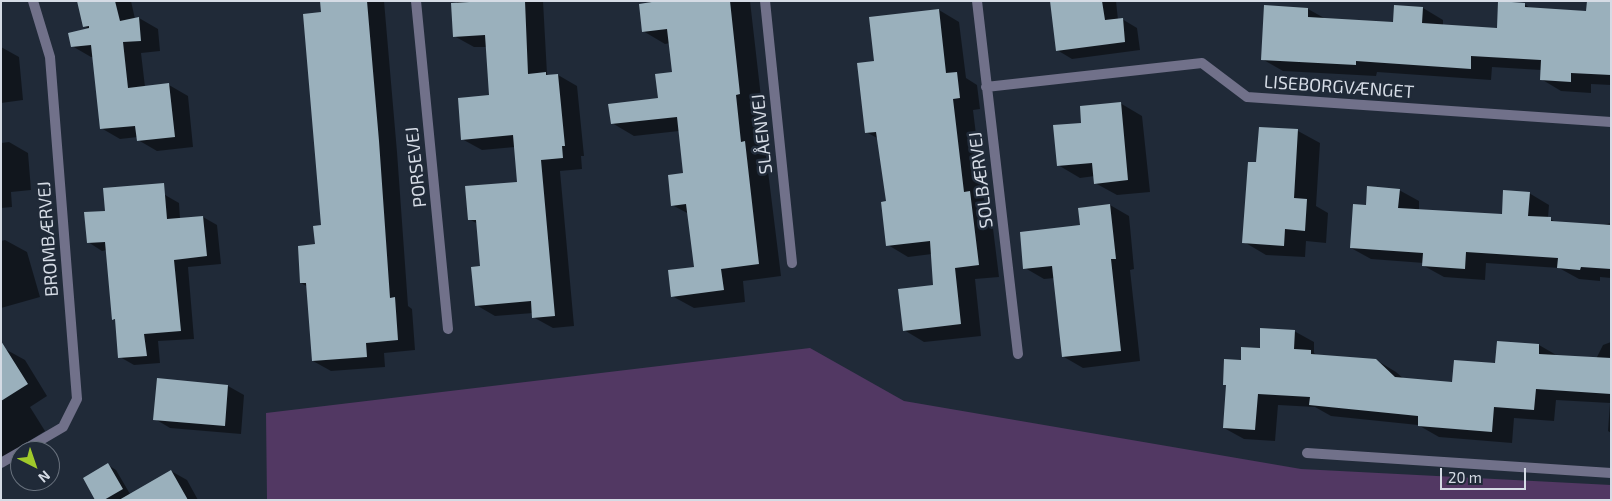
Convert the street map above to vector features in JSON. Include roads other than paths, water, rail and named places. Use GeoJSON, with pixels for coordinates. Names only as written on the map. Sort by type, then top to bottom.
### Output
{"type":"FeatureCollection","features":[{"type":"Feature","properties":{"kind":"street","name":"BROMBÆRVEJ"},"geometry":{"type":"LineString","coordinates":[[33,1],[50,58],[76,399],[63,427],[39,441]]}},
{"type":"Feature","properties":{"kind":"street","name":"PORSEVEJ"},"geometry":{"type":"LineString","coordinates":[[416,1],[448,329]]}},
{"type":"Feature","properties":{"kind":"street","name":"SLÅENVEJ"},"geometry":{"type":"LineString","coordinates":[[765,1],[792,263]]}},
{"type":"Feature","properties":{"kind":"street","name":"SOLBÆRVEJ"},"geometry":{"type":"LineString","coordinates":[[977,1],[1018,354]]}},
{"type":"Feature","properties":{"kind":"street","name":"LISEBORGVÆNGET"},"geometry":{"type":"LineString","coordinates":[[986,87],[1202,63],[1247,97],[1611,122]]}},
{"type":"Feature","properties":{"kind":"street"},"geometry":{"type":"LineString","coordinates":[[1307,453],[1611,473]]}}]}
